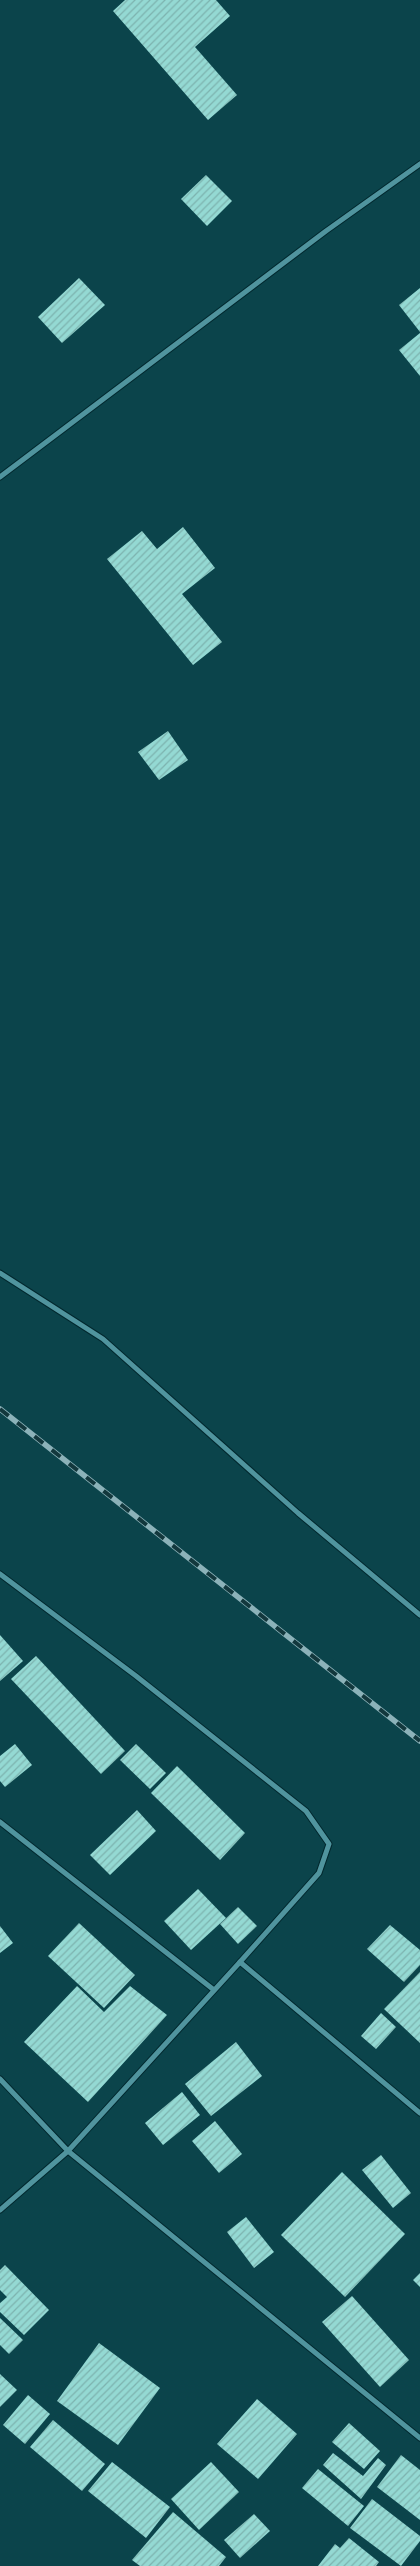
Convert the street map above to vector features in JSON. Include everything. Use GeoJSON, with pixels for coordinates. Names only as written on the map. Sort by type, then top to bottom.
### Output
{"type":"FeatureCollection","features":[{"type":"Feature","properties":{"kind":"street"},"geometry":{"type":"LineString","coordinates":[[0,477],[326,231],[420,164]]}},
{"type":"Feature","properties":{"kind":"street"},"geometry":{"type":"LineString","coordinates":[[0,1273],[103,1339],[298,1513],[420,1615]]}},
{"type":"Feature","properties":{"kind":"street"},"geometry":{"type":"LineString","coordinates":[[0,1574],[136,1676],[306,1811],[329,1844],[319,1873],[240,1962],[68,2151],[0,2210]]}},
{"type":"Feature","properties":{"kind":"street"},"geometry":{"type":"LineString","coordinates":[[0,1822],[214,1990]]}},
{"type":"Feature","properties":{"kind":"street"},"geometry":{"type":"LineString","coordinates":[[240,1962],[420,2113]]}},
{"type":"Feature","properties":{"kind":"street"},"geometry":{"type":"LineString","coordinates":[[0,2080],[68,2151],[420,2438]]}},
{"type":"Feature","properties":{"kind":"building"},"geometry":{"type":"Polygon","coordinates":[[[125,0],[216,0],[230,16],[195,47],[237,95],[208,120],[113,11],[125,0]]]}},
{"type":"Feature","properties":{"kind":"building"},"geometry":{"type":"Polygon","coordinates":[[[206,175],[232,201],[207,226],[181,199],[206,175]]]}},
{"type":"Feature","properties":{"kind":"building"},"geometry":{"type":"Polygon","coordinates":[[[79,278],[105,305],[62,343],[38,317],[79,278]]]}},
{"type":"Feature","properties":{"kind":"building"},"geometry":{"type":"Polygon","coordinates":[[[420,288],[420,332],[399,305],[420,288]]]}},
{"type":"Feature","properties":{"kind":"building"},"geometry":{"type":"Polygon","coordinates":[[[420,333],[420,376],[399,350],[420,333]]]}},
{"type":"Feature","properties":{"kind":"building"},"geometry":{"type":"Polygon","coordinates":[[[183,527],[215,568],[182,594],[222,642],[193,665],[107,559],[142,531],[157,549],[183,527]]]}},
{"type":"Feature","properties":{"kind":"building"},"geometry":{"type":"Polygon","coordinates":[[[168,731],[188,760],[159,780],[138,752],[168,731]]]}},
{"type":"Feature","properties":{"kind":"building"},"geometry":{"type":"Polygon","coordinates":[[[0,1635],[23,1661],[0,1681],[0,1635]]]}},
{"type":"Feature","properties":{"kind":"building"},"geometry":{"type":"Polygon","coordinates":[[[36,1656],[125,1751],[101,1774],[11,1679],[36,1656]]]}},
{"type":"Feature","properties":{"kind":"building"},"geometry":{"type":"Polygon","coordinates":[[[15,1744],[32,1765],[5,1787],[0,1781],[0,1756],[15,1744]]]}},
{"type":"Feature","properties":{"kind":"building"},"geometry":{"type":"Polygon","coordinates":[[[136,1744],[166,1773],[150,1789],[120,1760],[136,1744]]]}},
{"type":"Feature","properties":{"kind":"building"},"geometry":{"type":"Polygon","coordinates":[[[177,1766],[245,1833],[220,1860],[151,1793],[177,1766]]]}},
{"type":"Feature","properties":{"kind":"building"},"geometry":{"type":"Polygon","coordinates":[[[137,1810],[156,1831],[110,1875],[90,1855],[137,1810]]]}},
{"type":"Feature","properties":{"kind":"building"},"geometry":{"type":"Polygon","coordinates":[[[198,1889],[226,1918],[191,1950],[164,1921],[198,1889]]]}},
{"type":"Feature","properties":{"kind":"building"},"geometry":{"type":"Polygon","coordinates":[[[238,1907],[257,1926],[238,1944],[220,1924],[238,1907]]]}},
{"type":"Feature","properties":{"kind":"building"},"geometry":{"type":"Polygon","coordinates":[[[79,1923],[135,1975],[104,2008],[48,1956],[79,1923]]]}},
{"type":"Feature","properties":{"kind":"building"},"geometry":{"type":"Polygon","coordinates":[[[390,1925],[420,1950],[420,1965],[404,1982],[367,1949],[390,1925]]]}},
{"type":"Feature","properties":{"kind":"building"},"geometry":{"type":"Polygon","coordinates":[[[0,1926],[13,1943],[0,1953],[0,1926]]]}},
{"type":"Feature","properties":{"kind":"building"},"geometry":{"type":"Polygon","coordinates":[[[420,1972],[420,2043],[384,2009],[420,1972]]]}},
{"type":"Feature","properties":{"kind":"building"},"geometry":{"type":"Polygon","coordinates":[[[77,1986],[104,2012],[130,1986],[167,2015],[88,2102],[24,2042],[77,1986]]]}},
{"type":"Feature","properties":{"kind":"building"},"geometry":{"type":"Polygon","coordinates":[[[381,2013],[396,2027],[376,2049],[361,2036],[381,2013]]]}},
{"type":"Feature","properties":{"kind":"building"},"geometry":{"type":"Polygon","coordinates":[[[236,2042],[262,2076],[211,2116],[185,2084],[236,2042]]]}},
{"type":"Feature","properties":{"kind":"building"},"geometry":{"type":"Polygon","coordinates":[[[182,2092],[200,2115],[163,2145],[145,2123],[182,2092]]]}},
{"type":"Feature","properties":{"kind":"building"},"geometry":{"type":"Polygon","coordinates":[[[215,2121],[242,2154],[219,2173],[192,2141],[215,2121]]]}},
{"type":"Feature","properties":{"kind":"building"},"geometry":{"type":"Polygon","coordinates":[[[381,2155],[411,2193],[393,2208],[362,2170],[381,2155]]]}},
{"type":"Feature","properties":{"kind":"building"},"geometry":{"type":"Polygon","coordinates":[[[342,2172],[405,2234],[345,2297],[281,2235],[342,2172]]]}},
{"type":"Feature","properties":{"kind":"building"},"geometry":{"type":"Polygon","coordinates":[[[246,2217],[274,2252],[254,2268],[227,2232],[246,2217]]]}},
{"type":"Feature","properties":{"kind":"building"},"geometry":{"type":"Polygon","coordinates":[[[5,2265],[49,2310],[24,2335],[0,2312],[0,2303],[7,2297],[0,2290],[0,2270],[5,2265]]]}},
{"type":"Feature","properties":{"kind":"building"},"geometry":{"type":"Polygon","coordinates":[[[420,2273],[420,2287],[413,2280],[420,2273]]]}},
{"type":"Feature","properties":{"kind":"building"},"geometry":{"type":"Polygon","coordinates":[[[352,2296],[409,2360],[380,2387],[322,2322],[352,2296]]]}},
{"type":"Feature","properties":{"kind":"building"},"geometry":{"type":"Polygon","coordinates":[[[0,2318],[23,2340],[9,2354],[0,2345],[0,2318]]]}},
{"type":"Feature","properties":{"kind":"building"},"geometry":{"type":"Polygon","coordinates":[[[99,2343],[160,2388],[118,2445],[57,2401],[99,2343]]]}},
{"type":"Feature","properties":{"kind":"building"},"geometry":{"type":"Polygon","coordinates":[[[0,2374],[17,2390],[0,2407],[0,2374]]]}},
{"type":"Feature","properties":{"kind":"building"},"geometry":{"type":"Polygon","coordinates":[[[28,2395],[50,2414],[25,2444],[3,2425],[28,2395]]]}},
{"type":"Feature","properties":{"kind":"building"},"geometry":{"type":"Polygon","coordinates":[[[257,2399],[297,2434],[258,2479],[217,2444],[257,2399]]]}},
{"type":"Feature","properties":{"kind":"building"},"geometry":{"type":"Polygon","coordinates":[[[53,2420],[105,2464],[82,2491],[30,2447],[53,2420]]]}},
{"type":"Feature","properties":{"kind":"building"},"geometry":{"type":"Polygon","coordinates":[[[349,2423],[380,2451],[364,2469],[332,2442],[349,2423]]]}},
{"type":"Feature","properties":{"kind":"building"},"geometry":{"type":"Polygon","coordinates":[[[333,2453],[363,2476],[378,2458],[386,2465],[361,2499],[323,2465],[333,2453]]]}},
{"type":"Feature","properties":{"kind":"building"},"geometry":{"type":"Polygon","coordinates":[[[401,2455],[420,2470],[420,2520],[377,2487],[401,2455]]]}},
{"type":"Feature","properties":{"kind":"building"},"geometry":{"type":"Polygon","coordinates":[[[112,2462],[170,2507],[146,2538],[88,2491],[112,2462]]]}},
{"type":"Feature","properties":{"kind":"building"},"geometry":{"type":"Polygon","coordinates":[[[211,2462],[239,2492],[199,2530],[171,2499],[211,2462]]]}},
{"type":"Feature","properties":{"kind":"building"},"geometry":{"type":"Polygon","coordinates":[[[318,2469],[364,2506],[348,2526],[302,2488],[318,2469]]]}},
{"type":"Feature","properties":{"kind":"building"},"geometry":{"type":"Polygon","coordinates":[[[372,2499],[420,2536],[420,2541],[401,2566],[350,2528],[372,2499]]]}},
{"type":"Feature","properties":{"kind":"building"},"geometry":{"type":"Polygon","coordinates":[[[173,2512],[226,2557],[219,2566],[140,2566],[132,2560],[173,2512]]]}},
{"type":"Feature","properties":{"kind":"building"},"geometry":{"type":"Polygon","coordinates":[[[254,2514],[270,2531],[240,2558],[224,2540],[254,2514]]]}},
{"type":"Feature","properties":{"kind":"building"},"geometry":{"type":"Polygon","coordinates":[[[349,2538],[379,2562],[376,2566],[318,2566],[335,2544],[340,2548],[349,2538]]]}},
{"type":"Feature","properties":{"kind":"railway"},"geometry":{"type":"LineString","coordinates":[[0,1409],[420,1741]]}}]}
